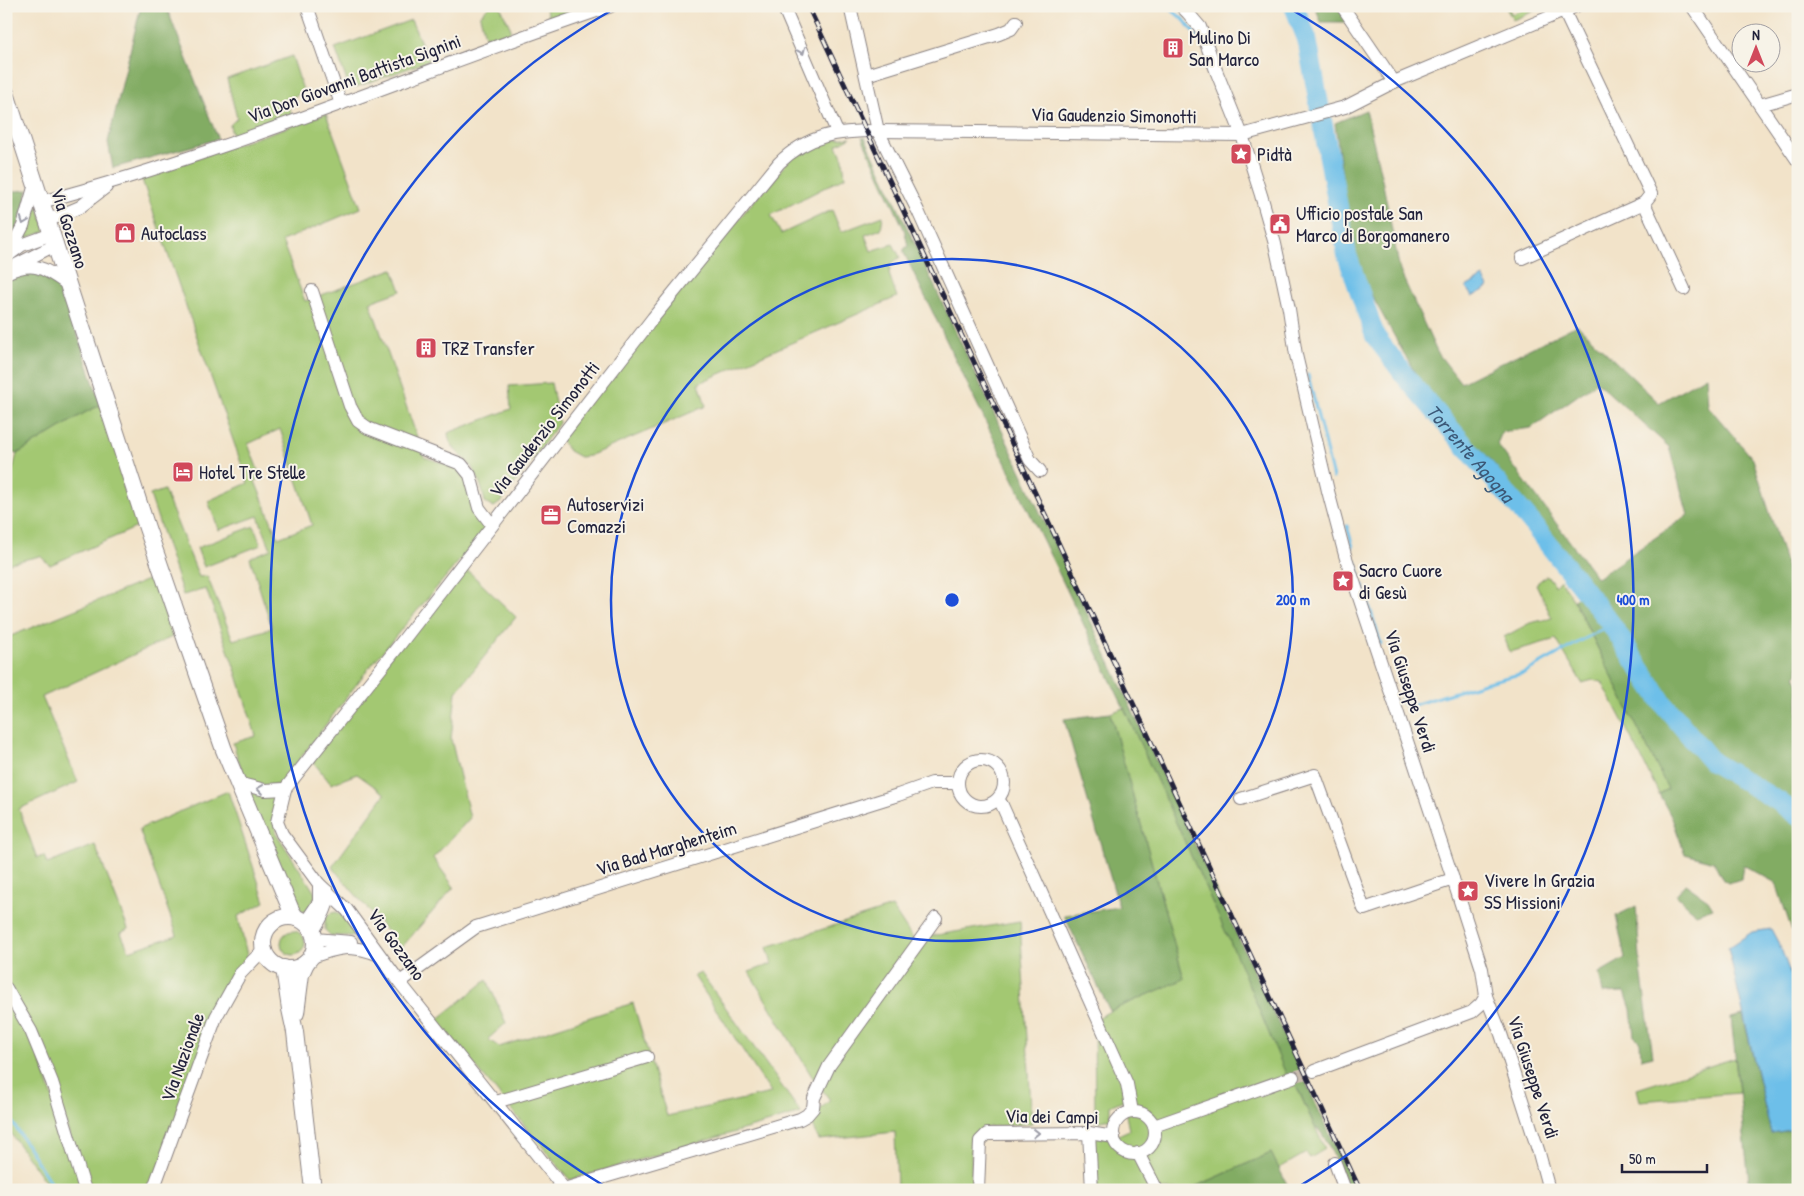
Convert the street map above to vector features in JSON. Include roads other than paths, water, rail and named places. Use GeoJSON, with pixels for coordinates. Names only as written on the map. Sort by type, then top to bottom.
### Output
{"type":"FeatureCollection","features":[{"type":"Feature","properties":{"kind":"main road","name":"Via Gozzano"},"geometry":{"type":"LineString","coordinates":[[6,94],[165,580],[237,783]]}},
{"type":"Feature","properties":{"kind":"main road"},"geometry":{"type":"LineString","coordinates":[[237,783],[275,872],[307,928],[315,946],[301,974],[295,1032]]}},
{"type":"Feature","properties":{"kind":"main road"},"geometry":{"type":"LineString","coordinates":[[275,872],[279,894],[278,920]]}},
{"type":"Feature","properties":{"kind":"main road"},"geometry":{"type":"LineString","coordinates":[[307,928],[283,918],[278,920],[268,929],[264,949],[271,961],[284,968],[292,969],[308,960]]}},
{"type":"Feature","properties":{"kind":"main road"},"geometry":{"type":"LineString","coordinates":[[284,968],[295,1032],[313,1190]]}},
{"type":"Feature","properties":{"kind":"street"},"geometry":{"type":"LineString","coordinates":[[307,6],[341,104]]}},
{"type":"Feature","properties":{"kind":"street","name":"Via Don Giovanni Battista Signini"},"geometry":{"type":"LineString","coordinates":[[40,202],[110,184],[341,104],[418,74],[611,6]]}},
{"type":"Feature","properties":{"kind":"street"},"geometry":{"type":"LineString","coordinates":[[783,6],[837,132]]}},
{"type":"Feature","properties":{"kind":"street"},"geometry":{"type":"LineString","coordinates":[[850,6],[878,131],[918,211],[1030,460],[1040,471]]}},
{"type":"Feature","properties":{"kind":"street","name":"Via Giuseppe Verdi"},"geometry":{"type":"LineString","coordinates":[[1181,6],[1200,27],[1216,73],[1242,136],[1275,244],[1289,309],[1296,355],[1345,555],[1482,969],[1486,996],[1501,1034],[1549,1190]]}},
{"type":"Feature","properties":{"kind":"street"},"geometry":{"type":"LineString","coordinates":[[1342,6],[1394,82]]}},
{"type":"Feature","properties":{"kind":"street"},"geometry":{"type":"LineString","coordinates":[[1692,6],[1798,161]]}},
{"type":"Feature","properties":{"kind":"street"},"geometry":{"type":"LineString","coordinates":[[1522,258],[1644,203],[1651,194],[1570,9]]}},
{"type":"Feature","properties":{"kind":"street","name":"Via Gaudenzio Simonotti"},"geometry":{"type":"LineString","coordinates":[[280,808],[285,789],[653,318],[779,163],[790,152],[804,143],[837,132],[878,131],[1242,136],[1345,106],[1394,82],[1570,9]]}},
{"type":"Feature","properties":{"kind":"street"},"geometry":{"type":"LineString","coordinates":[[866,74],[999,34],[1011,29],[1016,22]]}},
{"type":"Feature","properties":{"kind":"street"},"geometry":{"type":"LineString","coordinates":[[1760,105],[1798,94]]}},
{"type":"Feature","properties":{"kind":"street"},"geometry":{"type":"LineString","coordinates":[[7,256],[23,226],[35,184]]}},
{"type":"Feature","properties":{"kind":"street","name":"Via Don Giovanni Battista Signini"},"geometry":{"type":"LineString","coordinates":[[52,233],[80,207],[110,184]]}},
{"type":"Feature","properties":{"kind":"street"},"geometry":{"type":"LineString","coordinates":[[1644,203],[1684,289]]}},
{"type":"Feature","properties":{"kind":"street"},"geometry":{"type":"LineString","coordinates":[[7,256],[22,245],[52,233]]}},
{"type":"Feature","properties":{"kind":"street"},"geometry":{"type":"LineString","coordinates":[[6,273],[52,233]]}},
{"type":"Feature","properties":{"kind":"street"},"geometry":{"type":"LineString","coordinates":[[6,273],[27,266],[36,267],[52,274],[67,284]]}},
{"type":"Feature","properties":{"kind":"street"},"geometry":{"type":"LineString","coordinates":[[312,291],[350,406],[358,421],[368,428],[461,464],[470,475],[479,508],[492,525]]}},
{"type":"Feature","properties":{"kind":"street"},"geometry":{"type":"LineString","coordinates":[[982,760],[989,762],[1001,771],[1004,786],[998,799],[991,804],[976,806],[962,798],[957,783],[962,769],[968,764],[982,760]]}},
{"type":"Feature","properties":{"kind":"street"},"geometry":{"type":"LineString","coordinates":[[1241,799],[1315,775],[1364,909],[1452,879]]}},
{"type":"Feature","properties":{"kind":"street"},"geometry":{"type":"LineString","coordinates":[[237,783],[265,790],[285,789]]}},
{"type":"Feature","properties":{"kind":"street","name":"Via Bad Marghenteim"},"geometry":{"type":"LineString","coordinates":[[400,982],[476,927],[898,796],[932,783],[957,783]]}},
{"type":"Feature","properties":{"kind":"street"},"geometry":{"type":"LineString","coordinates":[[998,799],[1002,804],[1127,1084],[1132,1112]]}},
{"type":"Feature","properties":{"kind":"street","name":"Via Gozzano"},"geometry":{"type":"LineString","coordinates":[[280,808],[277,822],[282,834],[324,888],[347,910],[400,982],[565,1189]]}},
{"type":"Feature","properties":{"kind":"street"},"geometry":{"type":"LineString","coordinates":[[324,888],[328,904],[325,910],[307,928],[368,945],[379,955]]}},
{"type":"Feature","properties":{"kind":"street"},"geometry":{"type":"LineString","coordinates":[[565,1189],[807,1116],[813,1108],[814,1098],[829,1066],[936,918]]}},
{"type":"Feature","properties":{"kind":"street"},"geometry":{"type":"LineString","coordinates":[[308,960],[333,949],[343,948],[363,949],[379,955]]}},
{"type":"Feature","properties":{"kind":"street","name":"Via Nazionale"},"geometry":{"type":"LineString","coordinates":[[153,1190],[216,1017],[240,974],[264,949]]}},
{"type":"Feature","properties":{"kind":"street"},"geometry":{"type":"LineString","coordinates":[[6,988],[31,1031],[52,1082],[85,1190]]}},
{"type":"Feature","properties":{"kind":"street"},"geometry":{"type":"LineString","coordinates":[[1314,1071],[1472,1012],[1481,1004],[1486,996]]}},
{"type":"Feature","properties":{"kind":"street"},"geometry":{"type":"LineString","coordinates":[[496,1102],[646,1057]]}},
{"type":"Feature","properties":{"kind":"street"},"geometry":{"type":"LineString","coordinates":[[1154,1126],[1290,1078]]}},
{"type":"Feature","properties":{"kind":"street"},"geometry":{"type":"LineString","coordinates":[[1132,1112],[1146,1115],[1154,1126],[1155,1133],[1150,1146],[1138,1153],[1132,1153],[1120,1148],[1114,1137],[1114,1130],[1120,1118],[1132,1112]]}},
{"type":"Feature","properties":{"kind":"street"},"geometry":{"type":"LineString","coordinates":[[1089,1133],[1092,1190]]}},
{"type":"Feature","properties":{"kind":"street","name":"Via dei Campi"},"geometry":{"type":"LineString","coordinates":[[978,1190],[980,1141],[988,1134],[1089,1133],[1114,1137]]}},
{"type":"Feature","properties":{"kind":"street"},"geometry":{"type":"LineString","coordinates":[[1138,1153],[1156,1190]]}},
{"type":"Feature","properties":{"kind":"street"},"geometry":{"type":"LineString","coordinates":[[1334,1163],[1345,1190]]}},
{"type":"Feature","properties":{"kind":"water"},"geometry":{"type":"Polygon","coordinates":[[[1483,277],[1489,287],[1472,297],[1466,287],[1483,277]]]}},
{"type":"Feature","properties":{"kind":"water"},"geometry":{"type":"Polygon","coordinates":[[[1771,929],[1780,946],[1798,994],[1798,1129],[1771,1133],[1728,948],[1752,932],[1771,929]]]}},
{"type":"Feature","properties":{"kind":"waterway"},"geometry":{"type":"LineString","coordinates":[[1167,6],[1185,21],[1199,40]]}},
{"type":"Feature","properties":{"kind":"waterway","name":"Torrente Agogna"},"geometry":{"type":"LineString","coordinates":[[1294,6],[1307,39],[1347,255],[1375,336],[1409,381],[1531,522],[1611,624],[1662,702],[1712,762],[1778,801],[1798,816]]}},
{"type":"Feature","properties":{"kind":"waterway"},"geometry":{"type":"LineString","coordinates":[[1308,375],[1333,478]]}},
{"type":"Feature","properties":{"kind":"waterway"},"geometry":{"type":"LineString","coordinates":[[1347,526],[1353,547]]}},
{"type":"Feature","properties":{"kind":"waterway"},"geometry":{"type":"LineString","coordinates":[[1356,562],[1360,577]]}},
{"type":"Feature","properties":{"kind":"waterway"},"geometry":{"type":"LineString","coordinates":[[1363,585],[1381,644]]}},
{"type":"Feature","properties":{"kind":"waterway"},"geometry":{"type":"LineString","coordinates":[[1399,700],[1407,707],[1484,683],[1524,673],[1611,624]]}},
{"type":"Feature","properties":{"kind":"waterway"},"geometry":{"type":"LineString","coordinates":[[6,1112],[50,1182],[52,1190]]}},
{"type":"Feature","properties":{"kind":"tunnel"},"geometry":{"type":"LineString","coordinates":[[1293,1077],[1314,1071]]}},
{"type":"Feature","properties":{"kind":"railway"},"geometry":{"type":"LineString","coordinates":[[808,6],[1360,1190]]}},
{"type":"Feature","properties":{"kind":"place","name":"Mulino Di San Marco"},"geometry":{"type":"Point","coordinates":[1173,48]}},
{"type":"Feature","properties":{"kind":"place","name":"Pidtà"},"geometry":{"type":"Point","coordinates":[1241,154]}},
{"type":"Feature","properties":{"kind":"place","name":"Ufficio postale San Marco di Borgomanero"},"geometry":{"type":"Point","coordinates":[1280,224]}},
{"type":"Feature","properties":{"kind":"place","name":"Autoclass"},"geometry":{"type":"Point","coordinates":[125,233]}},
{"type":"Feature","properties":{"kind":"place","name":"TRZ Transfer"},"geometry":{"type":"Point","coordinates":[426,348]}},
{"type":"Feature","properties":{"kind":"place","name":"Hotel Tre Stelle"},"geometry":{"type":"Point","coordinates":[183,472]}},
{"type":"Feature","properties":{"kind":"place","name":"Autoservizi Comazzi"},"geometry":{"type":"Point","coordinates":[551,515]}},
{"type":"Feature","properties":{"kind":"place","name":"Sacro Cuore di Gesù"},"geometry":{"type":"Point","coordinates":[1343,581]}},
{"type":"Feature","properties":{"kind":"place","name":"Vivere In Grazia SS Missioni"},"geometry":{"type":"Point","coordinates":[1468,891]}}]}
